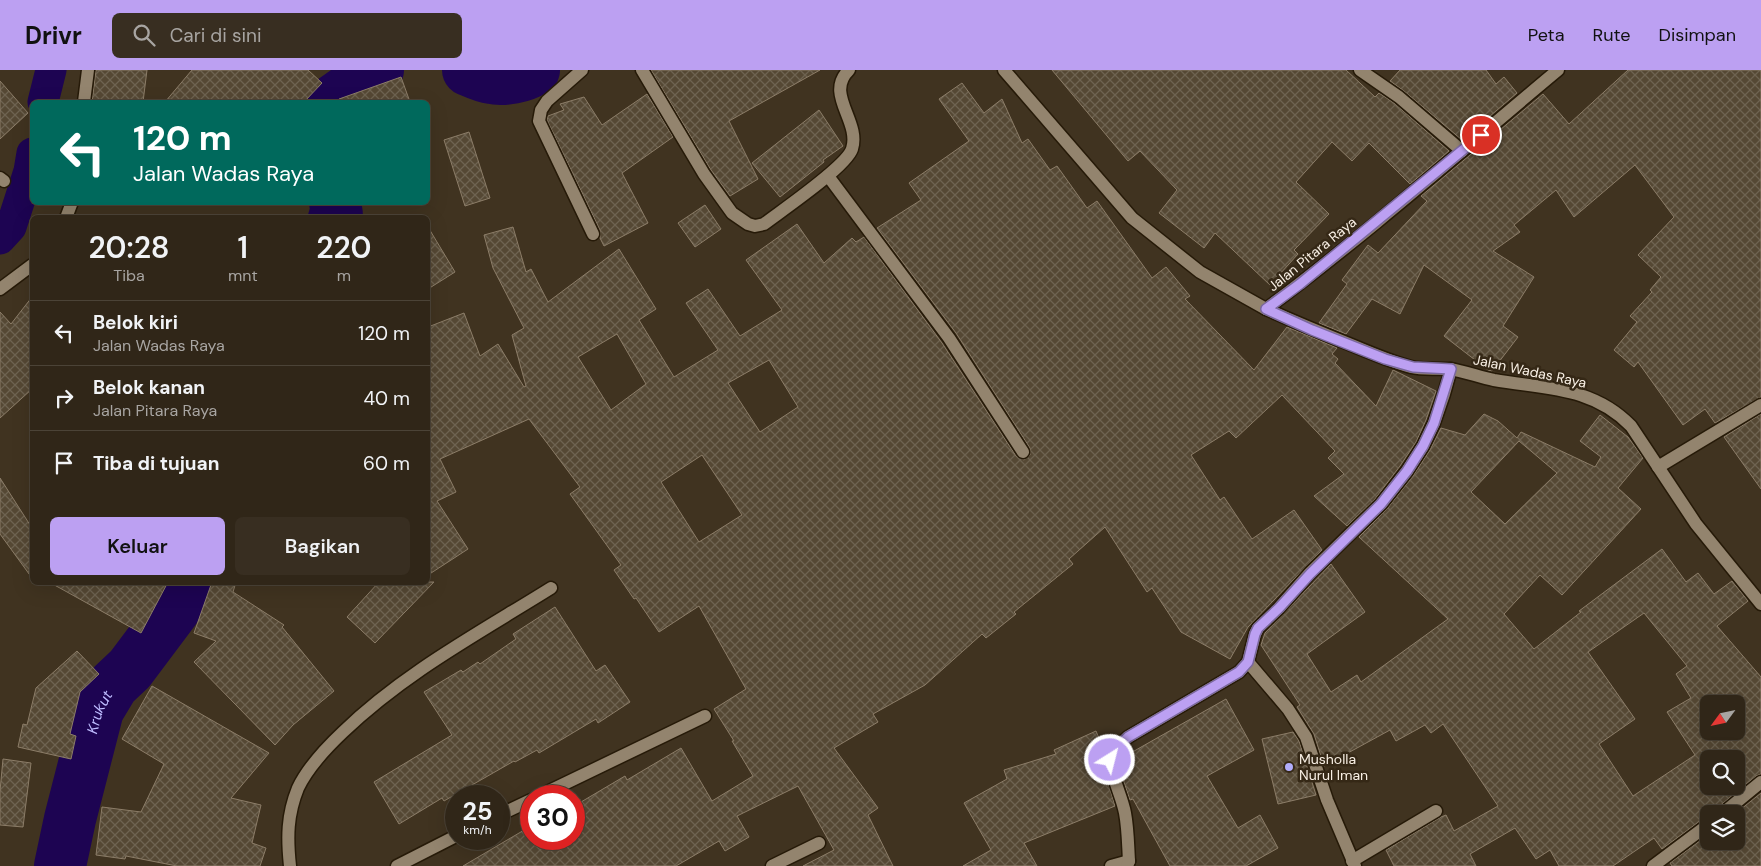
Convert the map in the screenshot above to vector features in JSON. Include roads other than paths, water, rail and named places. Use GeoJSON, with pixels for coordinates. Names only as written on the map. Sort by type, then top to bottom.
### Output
{"type":"FeatureCollection","features":[{"type":"Feature","properties":{"kind":"street"},"geometry":{"type":"LineString","coordinates":[[84,100],[88,70]]}},
{"type":"Feature","properties":{"kind":"street"},"geometry":{"type":"LineString","coordinates":[[582,70],[547,101],[541,110],[539,121],[593,234]]}},
{"type":"Feature","properties":{"kind":"street"},"geometry":{"type":"LineString","coordinates":[[642,70],[704,174],[732,213],[748,224],[755,226],[764,224],[828,176],[848,157],[852,149],[853,136],[839,89],[840,80],[849,70]]}},
{"type":"Feature","properties":{"kind":"street","name":"Jalan Pitara Raya"},"geometry":{"type":"LineString","coordinates":[[1004,70],[1132,218],[1200,272],[1266,309],[1300,284],[1462,152],[1558,70]]}},
{"type":"Feature","properties":{"kind":"street"},"geometry":{"type":"LineString","coordinates":[[1360,70],[1399,97],[1462,152]]}},
{"type":"Feature","properties":{"kind":"street"},"geometry":{"type":"LineString","coordinates":[[828,176],[949,338],[1023,452]]}},
{"type":"Feature","properties":{"kind":"street"},"geometry":{"type":"LineString","coordinates":[[0,289],[30,266]]}},
{"type":"Feature","properties":{"kind":"street","name":"Jalan Wadas Raya"},"geometry":{"type":"LineString","coordinates":[[1266,309],[1312,330],[1385,359],[1413,367],[1451,369],[1494,380],[1539,386],[1591,398],[1606,405],[1631,426],[1696,524],[1761,604]]}},
{"type":"Feature","properties":{"kind":"street"},"geometry":{"type":"LineString","coordinates":[[1111,866],[1128,863],[1125,814],[1122,798],[1111,768],[1112,752],[1128,737],[1239,672],[1248,662],[1258,628],[1381,504],[1407,471],[1423,446],[1434,423],[1451,369]]}},
{"type":"Feature","properties":{"kind":"street"},"geometry":{"type":"LineString","coordinates":[[1658,467],[1761,405]]}},
{"type":"Feature","properties":{"kind":"street"},"geometry":{"type":"LineString","coordinates":[[290,866],[287,834],[292,804],[299,786],[330,745],[358,718],[413,674],[551,588]]}},
{"type":"Feature","properties":{"kind":"street"},"geometry":{"type":"LineString","coordinates":[[1248,662],[1288,708],[1306,738],[1327,800],[1353,863],[1436,811]]}},
{"type":"Feature","properties":{"kind":"street"},"geometry":{"type":"LineString","coordinates":[[562,785],[705,716]]}},
{"type":"Feature","properties":{"kind":"street"},"geometry":{"type":"LineString","coordinates":[[1733,805],[1761,782]]}},
{"type":"Feature","properties":{"kind":"street"},"geometry":{"type":"LineString","coordinates":[[1653,866],[1700,831]]}},
{"type":"Feature","properties":{"kind":"street"},"geometry":{"type":"LineString","coordinates":[[397,866],[445,842]]}},
{"type":"Feature","properties":{"kind":"street"},"geometry":{"type":"LineString","coordinates":[[772,866],[819,843]]}},
{"type":"Feature","properties":{"kind":"waterway"},"geometry":{"type":"LineString","coordinates":[[44,100],[51,70]]}},
{"type":"Feature","properties":{"kind":"waterway","name":"Krukut"},"geometry":{"type":"LineString","coordinates":[[334,100],[378,70]]}},
{"type":"Feature","properties":{"kind":"waterway","name":"Krukut"},"geometry":{"type":"LineString","coordinates":[[468,70],[496,79],[507,79],[534,70]]}},
{"type":"Feature","properties":{"kind":"waterway"},"geometry":{"type":"LineString","coordinates":[[0,239],[11,227],[30,165]]}},
{"type":"Feature","properties":{"kind":"waterway","name":"Krukut"},"geometry":{"type":"LineString","coordinates":[[335,205],[337,215]]}},
{"type":"Feature","properties":{"kind":"waterway","name":"Krukut"},"geometry":{"type":"LineString","coordinates":[[60,866],[98,710],[113,685],[130,669],[175,609],[185,585]]}},
{"type":"Feature","properties":{"kind":"place","name":"Musholla Nurul Iman"},"geometry":{"type":"Point","coordinates":[1289,767]}}]}
